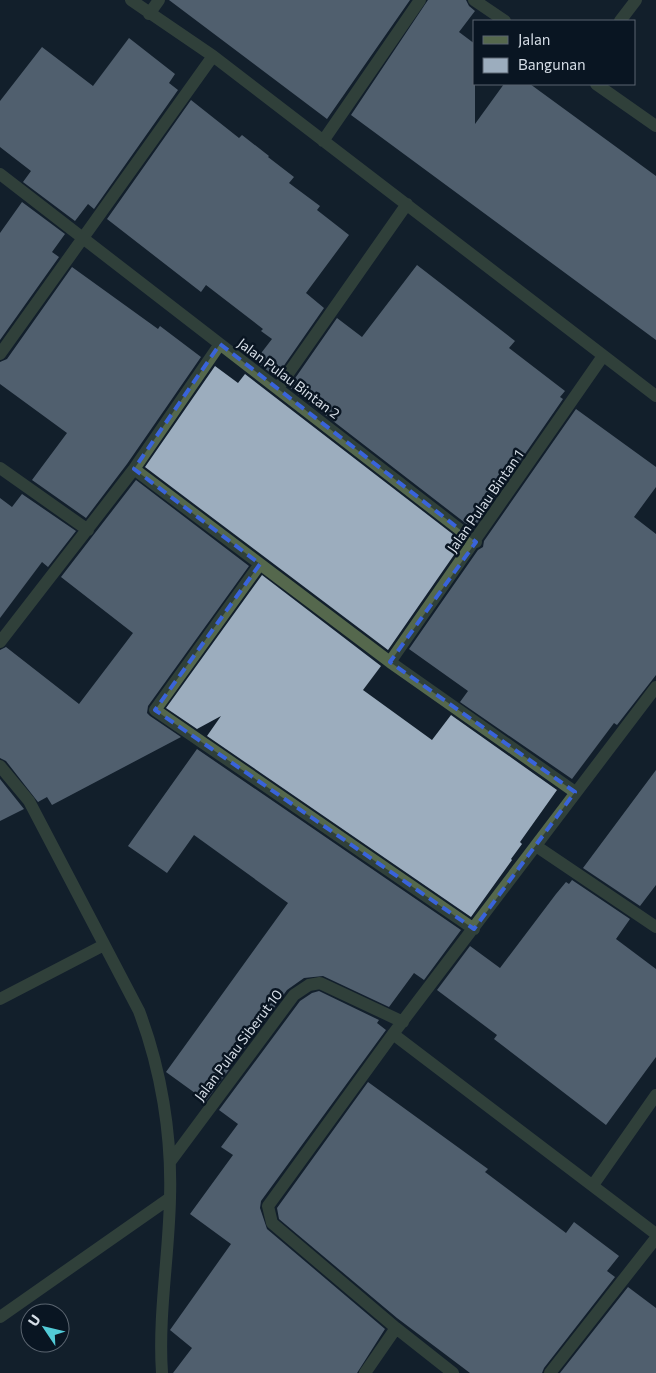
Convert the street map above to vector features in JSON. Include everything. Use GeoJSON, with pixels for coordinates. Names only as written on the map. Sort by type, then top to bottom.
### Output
{"type":"FeatureCollection","features":[{"type":"Feature","properties":{"kind":"street"},"geometry":{"type":"LineString","coordinates":[[131,0],[213,56],[656,396]]}},
{"type":"Feature","properties":{"kind":"street"},"geometry":{"type":"LineString","coordinates":[[149,14],[159,0]]}},
{"type":"Feature","properties":{"kind":"street"},"geometry":{"type":"LineString","coordinates":[[323,140],[420,0]]}},
{"type":"Feature","properties":{"kind":"street"},"geometry":{"type":"LineString","coordinates":[[474,0],[504,20]]}},
{"type":"Feature","properties":{"kind":"street"},"geometry":{"type":"LineString","coordinates":[[621,20],[636,0]]}},
{"type":"Feature","properties":{"kind":"street"},"geometry":{"type":"LineString","coordinates":[[0,354],[213,56]]}},
{"type":"Feature","properties":{"kind":"street"},"geometry":{"type":"LineString","coordinates":[[597,85],[656,126]]}},
{"type":"Feature","properties":{"kind":"street","name":"Jalan Pulau Bintan 2"},"geometry":{"type":"LineString","coordinates":[[0,174],[476,542]]}},
{"type":"Feature","properties":{"kind":"street"},"geometry":{"type":"LineString","coordinates":[[278,388],[407,204]]}},
{"type":"Feature","properties":{"kind":"street"},"geometry":{"type":"LineString","coordinates":[[0,642],[134,469],[220,344]]}},
{"type":"Feature","properties":{"kind":"street","name":"Jalan Pulau Bintan 1"},"geometry":{"type":"LineString","coordinates":[[390,662],[476,542],[603,356]]}},
{"type":"Feature","properties":{"kind":"street"},"geometry":{"type":"LineString","coordinates":[[0,468],[88,530]]}},
{"type":"Feature","properties":{"kind":"street"},"geometry":{"type":"LineString","coordinates":[[134,469],[390,662],[575,792]]}},
{"type":"Feature","properties":{"kind":"street"},"geometry":{"type":"LineString","coordinates":[[260,564],[155,710],[474,929]]}},
{"type":"Feature","properties":{"kind":"street"},"geometry":{"type":"LineString","coordinates":[[453,1373],[396,1328],[272,1223],[268,1206],[393,1034],[656,687]]}},
{"type":"Feature","properties":{"kind":"street"},"geometry":{"type":"LineString","coordinates":[[0,766],[29,801],[138,1011],[146,1030],[165,1114],[170,1162],[162,1373]]}},
{"type":"Feature","properties":{"kind":"street"},"geometry":{"type":"LineString","coordinates":[[536,846],[656,927]]}},
{"type":"Feature","properties":{"kind":"street"},"geometry":{"type":"LineString","coordinates":[[0,999],[104,945]]}},
{"type":"Feature","properties":{"kind":"street","name":"Jalan Pulau Siberut 10"},"geometry":{"type":"LineString","coordinates":[[170,1162],[294,995],[309,985],[320,982],[403,1022]]}},
{"type":"Feature","properties":{"kind":"street"},"geometry":{"type":"LineString","coordinates":[[393,1034],[593,1184],[656,1234]]}},
{"type":"Feature","properties":{"kind":"street"},"geometry":{"type":"LineString","coordinates":[[593,1184],[656,1095]]}},
{"type":"Feature","properties":{"kind":"street"},"geometry":{"type":"LineString","coordinates":[[0,1317],[170,1198]]}},
{"type":"Feature","properties":{"kind":"street"},"geometry":{"type":"LineString","coordinates":[[550,1373],[656,1238]]}},
{"type":"Feature","properties":{"kind":"street"},"geometry":{"type":"LineString","coordinates":[[365,1373],[396,1328]]}},
{"type":"Feature","properties":{"kind":"highlighted area"},"geometry":{"type":"Polygon","coordinates":[[[220,344],[476,542],[390,662],[575,792],[474,929],[155,710],[260,564],[134,469],[220,344]]]}},
{"type":"Feature","properties":{"kind":"building"},"geometry":{"type":"Polygon","coordinates":[[[169,0],[410,0],[327,119],[169,0]]]}},
{"type":"Feature","properties":{"kind":"building"},"geometry":{"type":"Polygon","coordinates":[[[428,0],[466,0],[475,11],[459,32],[473,42],[475,124],[503,85],[531,85],[656,176],[656,340],[351,115],[428,0]]]}},
{"type":"Feature","properties":{"kind":"building"},"geometry":{"type":"Polygon","coordinates":[[[129,38],[175,74],[169,83],[178,90],[94,209],[88,204],[75,221],[23,182],[31,171],[0,147],[0,101],[42,47],[93,86],[129,38]]]}},
{"type":"Feature","properties":{"kind":"building"},"geometry":{"type":"Polygon","coordinates":[[[191,100],[239,138],[242,135],[294,177],[289,183],[320,206],[317,210],[349,235],[306,293],[324,308],[276,377],[255,361],[272,339],[261,331],[263,329],[206,285],[201,292],[107,219],[191,100]]]}},
{"type":"Feature","properties":{"kind":"building"},"geometry":{"type":"Polygon","coordinates":[[[22,202],[65,234],[52,252],[59,257],[0,340],[0,233],[22,202]]]}},
{"type":"Feature","properties":{"kind":"building"},"geometry":{"type":"Polygon","coordinates":[[[417,265],[515,341],[509,348],[565,391],[560,397],[563,399],[473,529],[289,387],[337,318],[362,337],[417,265]]]}},
{"type":"Feature","properties":{"kind":"building"},"geometry":{"type":"Polygon","coordinates":[[[72,267],[158,329],[160,326],[201,357],[127,464],[86,518],[32,480],[67,433],[0,384],[0,362],[7,359],[72,267]]]}},
{"type":"Feature","properties":{"kind":"building"},"geometry":{"type":"Polygon","coordinates":[[[215,366],[238,383],[245,374],[463,542],[388,650],[145,467],[215,366]]]}},
{"type":"Feature","properties":{"kind":"building"},"geometry":{"type":"Polygon","coordinates":[[[576,409],[656,467],[656,487],[634,517],[656,534],[656,675],[617,725],[614,723],[572,779],[460,702],[468,691],[409,649],[478,550],[483,547],[484,541],[576,409]]]}},
{"type":"Feature","properties":{"kind":"building"},"geometry":{"type":"Polygon","coordinates":[[[136,480],[249,566],[148,706],[147,713],[150,716],[181,737],[52,805],[47,797],[38,802],[6,761],[0,758],[0,650],[6,647],[79,704],[133,633],[61,577],[136,480]]]}},
{"type":"Feature","properties":{"kind":"building"},"geometry":{"type":"Polygon","coordinates":[[[22,494],[76,531],[48,567],[42,562],[0,618],[0,498],[12,507],[22,494]]]}},
{"type":"Feature","properties":{"kind":"building"},"geometry":{"type":"Polygon","coordinates":[[[262,575],[381,666],[363,690],[432,740],[451,715],[557,790],[520,842],[522,844],[512,860],[471,917],[207,736],[221,716],[197,729],[166,708],[262,575]]]}},
{"type":"Feature","properties":{"kind":"building"},"geometry":{"type":"Polygon","coordinates":[[[197,749],[461,930],[424,980],[414,973],[389,1007],[323,976],[304,978],[287,990],[206,1101],[166,1072],[288,903],[194,835],[167,873],[128,846],[197,749]]]}},
{"type":"Feature","properties":{"kind":"building"},"geometry":{"type":"Polygon","coordinates":[[[656,770],[656,885],[640,906],[583,868],[656,770]]]}},
{"type":"Feature","properties":{"kind":"building"},"geometry":{"type":"Polygon","coordinates":[[[0,779],[24,809],[0,821],[0,779]]]}},
{"type":"Feature","properties":{"kind":"building"},"geometry":{"type":"Polygon","coordinates":[[[572,880],[630,919],[616,939],[656,969],[656,1057],[606,1125],[494,1039],[497,1035],[437,990],[470,946],[500,968],[556,894],[566,882],[569,884],[572,880]]]}},
{"type":"Feature","properties":{"kind":"building"},"geometry":{"type":"Polygon","coordinates":[[[319,991],[379,1020],[377,1023],[386,1030],[261,1201],[260,1208],[267,1229],[385,1329],[357,1373],[173,1373],[192,1348],[170,1330],[231,1244],[190,1214],[233,1155],[221,1147],[238,1124],[219,1110],[300,1001],[319,991]]]}},
{"type":"Feature","properties":{"kind":"building"},"geometry":{"type":"Polygon","coordinates":[[[368,1082],[488,1169],[485,1172],[566,1233],[574,1222],[619,1256],[607,1271],[615,1277],[542,1373],[470,1373],[397,1318],[279,1219],[277,1208],[368,1082]]]}},
{"type":"Feature","properties":{"kind":"building"},"geometry":{"type":"Polygon","coordinates":[[[628,1287],[656,1308],[656,1373],[560,1373],[628,1287]]]}}]}
